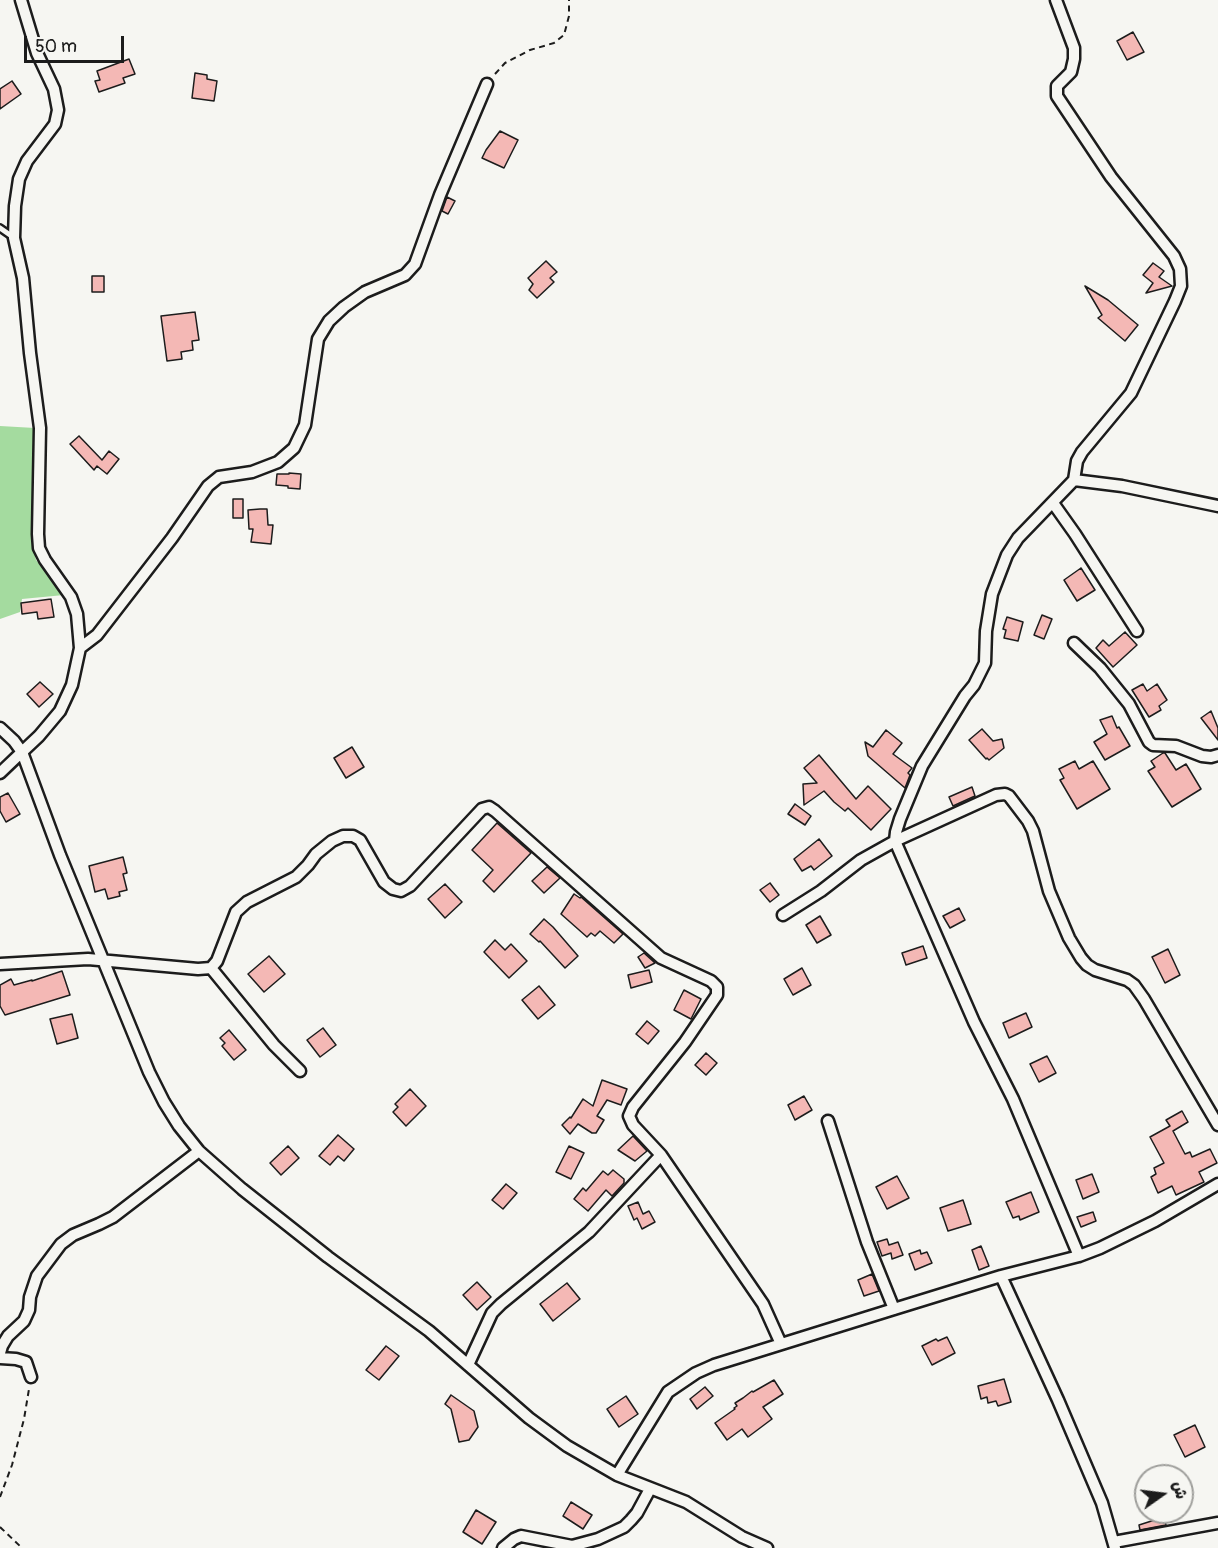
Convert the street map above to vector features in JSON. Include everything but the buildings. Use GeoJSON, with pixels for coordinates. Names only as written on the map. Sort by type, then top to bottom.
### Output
{"type":"FeatureCollection","features":[{"type":"Feature","properties":{"kind":"street"},"geometry":{"type":"LineString","coordinates":[[0,773],[39,736],[60,711],[72,685],[80,648],[77,614],[71,597],[39,548],[40,428],[23,278],[14,238],[15,206],[19,179],[27,161],[55,124],[58,110],[54,89],[37,53],[21,0]]}},
{"type":"Feature","properties":{"kind":"street"},"geometry":{"type":"LineString","coordinates":[[1056,0],[1074,48],[1071,72],[1057,86],[1057,96],[1111,177],[1174,256],[1180,269],[1181,286],[1131,393],[1082,452],[1077,461],[1074,480],[1037,517],[1006,555],[992,594],[986,631],[985,663],[974,685],[922,766],[900,819],[895,841],[974,1022],[1012,1099],[1079,1256]]}},
{"type":"Feature","properties":{"kind":"street"},"geometry":{"type":"LineString","coordinates":[[80,648],[97,635],[172,538],[208,486],[219,477],[252,472],[278,462],[294,448],[304,425],[318,339],[329,321],[344,307],[365,292],[405,275],[415,264],[440,195],[487,84]]}},
{"type":"Feature","properties":{"kind":"street"},"geometry":{"type":"LineString","coordinates":[[1074,480],[1122,486],[1218,506]]}},
{"type":"Feature","properties":{"kind":"street"},"geometry":{"type":"LineString","coordinates":[[1053,503],[1137,631]]}},
{"type":"Feature","properties":{"kind":"street"},"geometry":{"type":"LineString","coordinates":[[1074,643],[1100,668],[1129,704],[1149,742],[1153,745],[1176,746],[1202,756],[1218,755]]}},
{"type":"Feature","properties":{"kind":"street"},"geometry":{"type":"LineString","coordinates":[[0,728],[22,752],[60,855],[149,1072],[179,1126],[199,1151],[242,1189],[328,1257],[429,1331],[529,1419],[567,1446],[617,1475],[686,1502],[742,1537],[767,1548]]}},
{"type":"Feature","properties":{"kind":"street"},"geometry":{"type":"LineString","coordinates":[[783,915],[861,860],[895,841],[996,795],[1005,794],[1028,821],[1033,831],[1049,891],[1069,938],[1081,958],[1095,970],[1127,980],[1134,985],[1218,1125]]}},
{"type":"Feature","properties":{"kind":"street"},"geometry":{"type":"LineString","coordinates":[[0,964],[88,959],[198,969],[211,968],[217,962],[236,912],[247,902],[296,877],[316,854],[332,841],[343,836],[353,836],[360,840],[384,882],[393,889],[401,891],[410,886],[482,809],[489,807],[661,958],[711,981],[717,987],[717,995],[686,1041],[633,1107],[629,1116],[633,1125],[661,1155],[763,1304],[781,1344]]}},
{"type":"Feature","properties":{"kind":"street"},"geometry":{"type":"LineString","coordinates":[[211,968],[274,1045],[300,1071]]}},
{"type":"Feature","properties":{"kind":"street"},"geometry":{"type":"LineString","coordinates":[[828,1121],[867,1242],[894,1308]]}},
{"type":"Feature","properties":{"kind":"street"},"geometry":{"type":"LineString","coordinates":[[0,1353],[8,1336],[24,1322],[38,1276],[61,1244],[73,1235],[113,1217],[199,1151]]}},
{"type":"Feature","properties":{"kind":"street"},"geometry":{"type":"LineString","coordinates":[[468,1365],[492,1313],[589,1232],[661,1155]]}},
{"type":"Feature","properties":{"kind":"street"},"geometry":{"type":"LineString","coordinates":[[617,1475],[669,1392],[681,1382],[714,1365],[1000,1276],[1079,1256],[1155,1221],[1218,1184]]}},
{"type":"Feature","properties":{"kind":"street"},"geometry":{"type":"LineString","coordinates":[[1000,1276],[1058,1400],[1102,1503],[1115,1545],[1218,1523]]}},
{"type":"Feature","properties":{"kind":"street"},"geometry":{"type":"LineString","coordinates":[[0,1358],[26,1362],[31,1377]]}},
{"type":"Feature","properties":{"kind":"street"},"geometry":{"type":"LineString","coordinates":[[503,1548],[521,1536],[572,1546],[598,1539],[624,1527],[632,1520],[650,1489]]}},
{"type":"Feature","properties":{"kind":"lane"},"geometry":{"type":"LineString","coordinates":[[0,228],[14,238]]}},
{"type":"Feature","properties":{"kind":"path"},"geometry":{"type":"LineString","coordinates":[[487,84],[505,63],[530,50],[554,43],[564,35],[569,16],[569,0]]}},
{"type":"Feature","properties":{"kind":"path"},"geometry":{"type":"LineString","coordinates":[[0,1497],[12,1465],[24,1419],[31,1377]]}},
{"type":"Feature","properties":{"kind":"path"},"geometry":{"type":"LineString","coordinates":[[0,1527],[22,1548]]}},
{"type":"Feature","properties":{"kind":"green space"},"geometry":{"type":"Polygon","coordinates":[[[0,426],[35,428],[33,547],[36,560],[52,577],[64,595],[22,599],[20,612],[0,619],[0,426]]]}}]}
